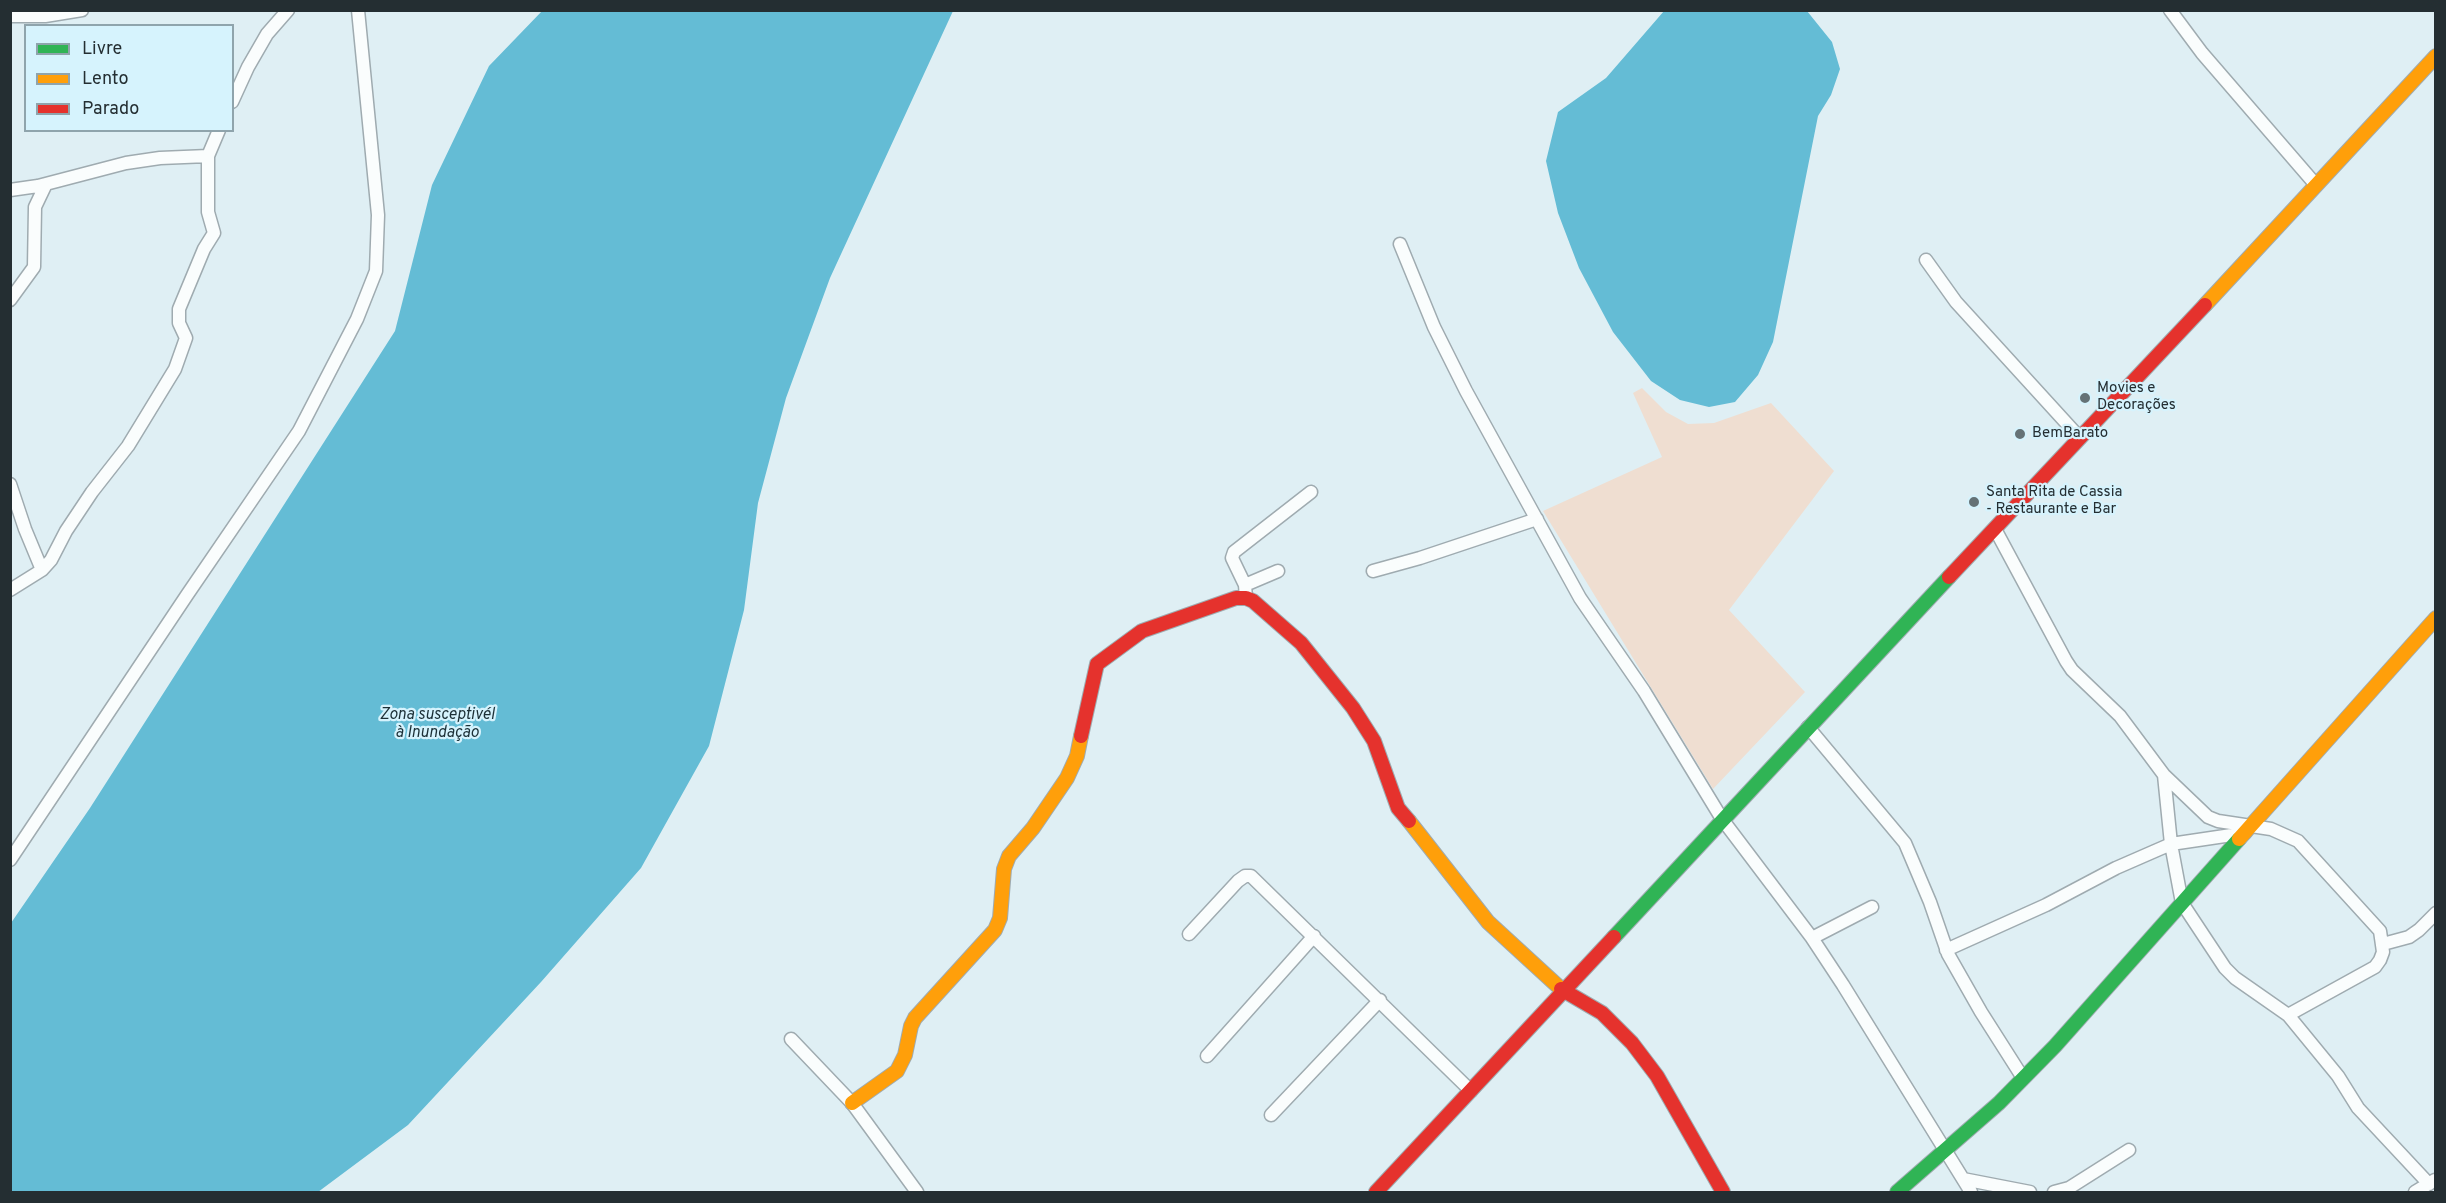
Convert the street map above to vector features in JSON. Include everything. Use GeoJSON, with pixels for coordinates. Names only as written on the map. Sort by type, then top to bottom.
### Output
{"type":"FeatureCollection","features":[{"type":"Feature","properties":{"kind":"street"},"geometry":{"type":"LineString","coordinates":[[10,16],[82,10]]}},
{"type":"Feature","properties":{"kind":"street"},"geometry":{"type":"LineString","coordinates":[[234,98],[267,34],[288,10]]}},
{"type":"Feature","properties":{"kind":"street"},"geometry":{"type":"LineString","coordinates":[[10,860],[299,431],[357,319],[376,271],[378,215],[358,10]]}},
{"type":"Feature","properties":{"kind":"street"},"geometry":{"type":"LineString","coordinates":[[2170,10],[2202,53],[2316,185]]}},
{"type":"Feature","properties":{"kind":"street"},"geometry":{"type":"LineString","coordinates":[[1376,1192],[2436,56]]}},
{"type":"Feature","properties":{"kind":"street"},"geometry":{"type":"LineString","coordinates":[[10,590],[42,570],[51,560],[66,531],[92,492],[128,446],[175,369],[184,346],[185,333],[177,318],[179,309],[204,249],[214,233],[208,212],[208,156],[218,132]]}},
{"type":"Feature","properties":{"kind":"street"},"geometry":{"type":"LineString","coordinates":[[15,190],[126,163],[160,158],[208,156]]}},
{"type":"Feature","properties":{"kind":"street"},"geometry":{"type":"LineString","coordinates":[[10,300],[34,267],[35,207],[46,183]]}},
{"type":"Feature","properties":{"kind":"street"},"geometry":{"type":"LineString","coordinates":[[15,190],[35,207]]}},
{"type":"Feature","properties":{"kind":"street"},"geometry":{"type":"LineString","coordinates":[[1400,244],[1444,348],[1580,598],[1644,691],[1722,819],[1812,938],[1971,1192]]}},
{"type":"Feature","properties":{"kind":"street"},"geometry":{"type":"LineString","coordinates":[[1926,260],[1956,302],[2080,438]]}},
{"type":"Feature","properties":{"kind":"street"},"geometry":{"type":"LineString","coordinates":[[10,484],[42,570]]}},
{"type":"Feature","properties":{"kind":"street"},"geometry":{"type":"LineString","coordinates":[[1311,492],[1234,552],[1232,558],[1245,591],[1252,601],[1310,651],[1353,708],[1374,741],[1393,799],[1419,837],[1488,922],[1564,992],[1602,1013],[1632,1043],[1657,1076],[1723,1192]]}},
{"type":"Feature","properties":{"kind":"street"},"geometry":{"type":"LineString","coordinates":[[1373,571],[1420,558],[1537,519]]}},
{"type":"Feature","properties":{"kind":"street"},"geometry":{"type":"LineString","coordinates":[[1995,529],[2072,670],[2120,716],[2164,775],[2208,817],[2248,829]]}},
{"type":"Feature","properties":{"kind":"street"},"geometry":{"type":"LineString","coordinates":[[852,1103],[897,1071],[905,1055],[915,1018],[995,930],[1000,918],[1004,868],[1010,856],[1033,828],[1067,778],[1077,756],[1097,664],[1142,631],[1236,598],[1278,571]]}},
{"type":"Feature","properties":{"kind":"street"},"geometry":{"type":"LineString","coordinates":[[1898,1192],[1999,1103],[2063,1037],[2436,618]]}},
{"type":"Feature","properties":{"kind":"street"},"geometry":{"type":"LineString","coordinates":[[1808,727],[1905,843],[1930,902],[1946,950],[1981,1012],[2023,1078]]}},
{"type":"Feature","properties":{"kind":"street"},"geometry":{"type":"LineString","coordinates":[[2164,775],[2171,844],[2182,903],[2214,948],[2225,968],[2235,978],[2288,1015],[2338,1076],[2358,1108],[2432,1181],[2415,1192]]}},
{"type":"Feature","properties":{"kind":"street"},"geometry":{"type":"LineString","coordinates":[[1946,950],[2046,906],[2116,868],[2171,844],[2248,829],[2271,829],[2298,841],[2370,918],[2380,931],[2383,944],[2380,960],[2375,967],[2288,1015]]}},
{"type":"Feature","properties":{"kind":"street"},"geometry":{"type":"LineString","coordinates":[[1189,934],[1238,880],[1251,876],[1471,1091]]}},
{"type":"Feature","properties":{"kind":"street"},"geometry":{"type":"LineString","coordinates":[[1812,938],[1872,907]]}},
{"type":"Feature","properties":{"kind":"street"},"geometry":{"type":"LineString","coordinates":[[2383,944],[2409,937],[2436,914]]}},
{"type":"Feature","properties":{"kind":"street"},"geometry":{"type":"LineString","coordinates":[[1207,1056],[1314,936]]}},
{"type":"Feature","properties":{"kind":"street"},"geometry":{"type":"LineString","coordinates":[[1271,1115],[1380,1000]]}},
{"type":"Feature","properties":{"kind":"street"},"geometry":{"type":"LineString","coordinates":[[791,1039],[852,1103],[917,1192]]}},
{"type":"Feature","properties":{"kind":"street"},"geometry":{"type":"LineString","coordinates":[[2054,1192],[2069,1188],[2129,1150]]}},
{"type":"Feature","properties":{"kind":"street"},"geometry":{"type":"LineString","coordinates":[[1963,1179],[2030,1192]]}},
{"type":"Feature","properties":{"kind":"shaded area"},"geometry":{"type":"Polygon","coordinates":[[[1642,388],[1666,412],[1688,424],[1714,423],[1771,403],[1834,471],[1729,610],[1805,692],[1713,789],[1543,511],[1662,457],[1633,393],[1642,388]]]}},
{"type":"Feature","properties":{"kind":"water","name":"Zona susceptivél à Inundação"},"geometry":{"type":"Polygon","coordinates":[[[543,10],[953,11],[830,278],[786,398],[758,503],[744,610],[709,746],[641,868],[541,982],[408,1125],[318,1192],[11,1192],[11,923],[90,808],[395,331],[432,185],[489,66],[543,10]]]}},
{"type":"Feature","properties":{"kind":"water"},"geometry":{"type":"Polygon","coordinates":[[[1664,11],[1807,11],[1832,42],[1840,69],[1831,95],[1818,116],[1773,342],[1758,375],[1735,402],[1709,407],[1680,400],[1651,381],[1613,332],[1579,268],[1558,213],[1546,161],[1558,112],[1606,78],[1664,11]]]}},
{"type":"Feature","properties":{"kind":"traffic: fast"},"geometry":{"type":"LineString","coordinates":[[1614,937],[1949,577]]}},
{"type":"Feature","properties":{"kind":"traffic: fast"},"geometry":{"type":"LineString","coordinates":[[1897,1192],[1999,1103],[2055,1046],[2239,839]]}},
{"type":"Feature","properties":{"kind":"traffic: slow"},"geometry":{"type":"LineString","coordinates":[[2205,305],[2436,56]]}},
{"type":"Feature","properties":{"kind":"traffic: slow"},"geometry":{"type":"LineString","coordinates":[[2239,839],[2436,618]]}},
{"type":"Feature","properties":{"kind":"traffic: slow"},"geometry":{"type":"LineString","coordinates":[[852,1103],[897,1071],[905,1055],[915,1018],[995,930],[1000,918],[1004,869],[1009,856],[1033,828],[1067,778],[1077,756],[1081,736]]}},
{"type":"Feature","properties":{"kind":"traffic: slow"},"geometry":{"type":"LineString","coordinates":[[1409,821],[1488,922],[1561,989]]}},
{"type":"Feature","properties":{"kind":"traffic: jam"},"geometry":{"type":"LineString","coordinates":[[1949,577],[2205,305]]}},
{"type":"Feature","properties":{"kind":"traffic: jam"},"geometry":{"type":"LineString","coordinates":[[1081,736],[1097,664],[1142,631],[1236,598],[1246,598],[1253,601],[1301,643],[1353,708],[1374,741],[1398,808],[1409,821]]}},
{"type":"Feature","properties":{"kind":"traffic: jam"},"geometry":{"type":"LineString","coordinates":[[1376,1192],[1614,937]]}},
{"type":"Feature","properties":{"kind":"traffic: jam"},"geometry":{"type":"LineString","coordinates":[[1561,989],[1602,1013],[1632,1043],[1657,1076],[1723,1192]]}},
{"type":"Feature","properties":{"kind":"place","name":"Movies e Decorações"},"geometry":{"type":"Point","coordinates":[2085,398]}},
{"type":"Feature","properties":{"kind":"place","name":"BemBarato"},"geometry":{"type":"Point","coordinates":[2020,434]}},
{"type":"Feature","properties":{"kind":"place","name":"Santa Rita de Cassia - Restaurante e Bar"},"geometry":{"type":"Point","coordinates":[1974,502]}}]}
